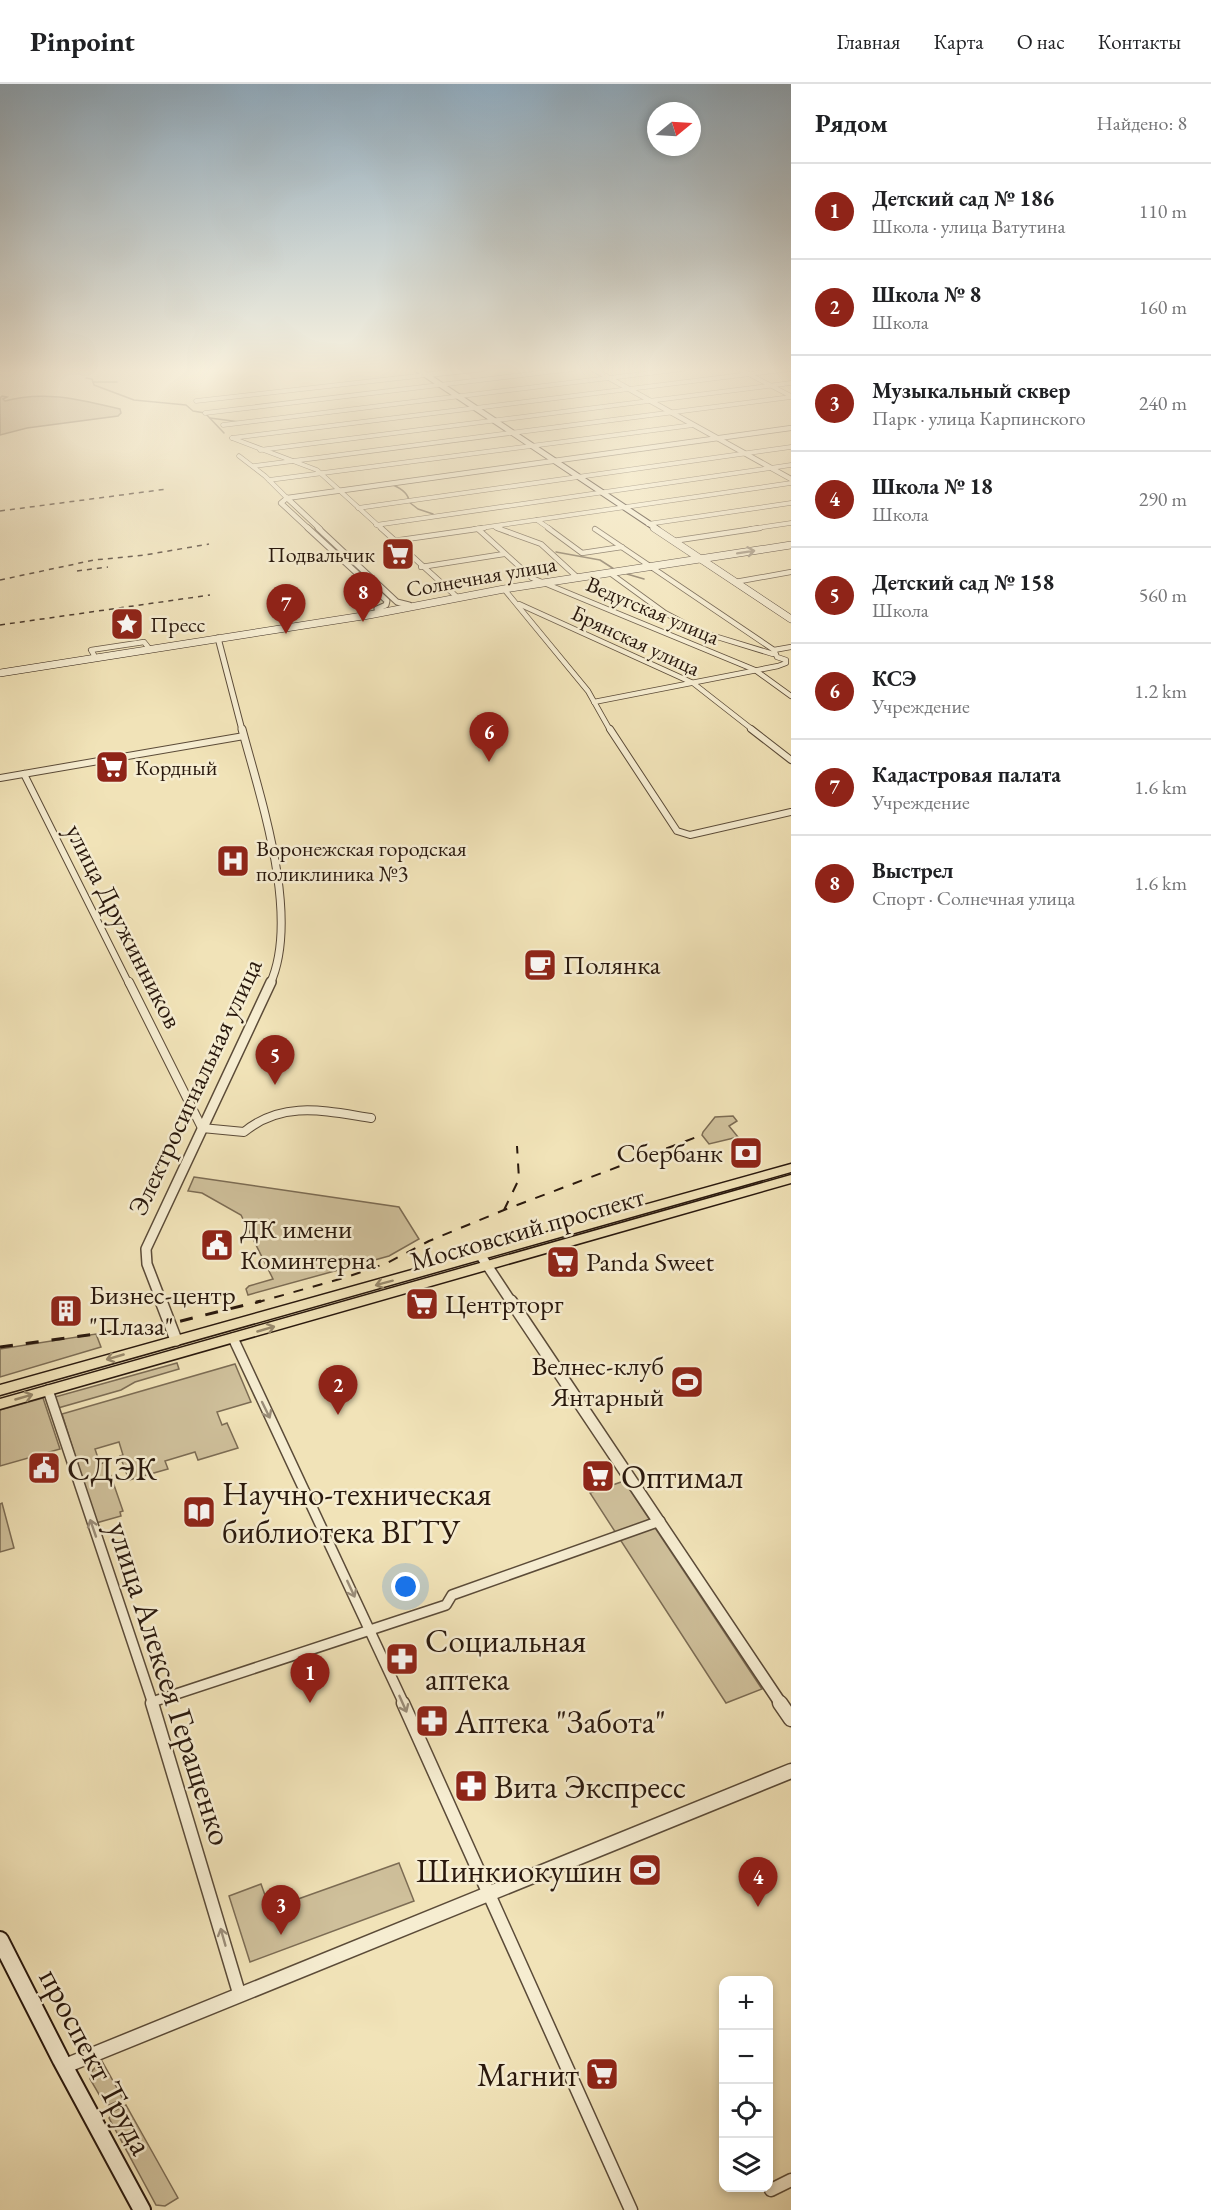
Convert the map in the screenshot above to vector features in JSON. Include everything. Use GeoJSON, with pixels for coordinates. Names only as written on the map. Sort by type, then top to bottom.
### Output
{"type":"FeatureCollection","features":[{"type":"Feature","properties":{"kind":"main road"},"geometry":{"type":"LineString","coordinates":[[563,468],[791,619]]}},
{"type":"Feature","properties":{"kind":"main road","name":"Солнечная улица"},"geometry":{"type":"LineString","coordinates":[[0,672],[94,655],[384,612],[409,605],[504,589],[791,545]]}},
{"type":"Feature","properties":{"kind":"main road","name":"Солнечная улица"},"geometry":{"type":"LineString","coordinates":[[0,672],[377,609]]}},
{"type":"Feature","properties":{"kind":"main road","name":"Московский проспект"},"geometry":{"type":"LineString","coordinates":[[0,1404],[233,1338],[791,1168]]}},
{"type":"Feature","properties":{"kind":"main road","name":"Московский проспект"},"geometry":{"type":"LineString","coordinates":[[0,1390],[176,1340],[791,1179]]}},
{"type":"Feature","properties":{"kind":"main road","name":"проспект Труда"},"geometry":{"type":"LineString","coordinates":[[0,1940],[142,2210]]}},
{"type":"Feature","properties":{"kind":"street"},"geometry":{"type":"LineString","coordinates":[[256,468],[400,604],[409,605]]}},
{"type":"Feature","properties":{"kind":"street"},"geometry":{"type":"LineString","coordinates":[[312,468],[457,597]]}},
{"type":"Feature","properties":{"kind":"street"},"geometry":{"type":"LineString","coordinates":[[269,480],[364,468]]}},
{"type":"Feature","properties":{"kind":"street"},"geometry":{"type":"LineString","coordinates":[[377,609],[386,605],[387,601],[281,503],[287,498],[507,468]]}},
{"type":"Feature","properties":{"kind":"street"},"geometry":{"type":"LineString","coordinates":[[358,508],[642,468]]}},
{"type":"Feature","properties":{"kind":"street"},"geometry":{"type":"LineString","coordinates":[[376,525],[769,468]]}},
{"type":"Feature","properties":{"kind":"street"},"geometry":{"type":"LineString","coordinates":[[771,468],[791,481]]}},
{"type":"Feature","properties":{"kind":"street"},"geometry":{"type":"LineString","coordinates":[[393,541],[791,481]]}},
{"type":"Feature","properties":{"kind":"street"},"geometry":{"type":"LineString","coordinates":[[648,524],[791,503]]}},
{"type":"Feature","properties":{"kind":"street"},"geometry":{"type":"LineString","coordinates":[[290,510],[303,513]]}},
{"type":"Feature","properties":{"kind":"street"},"geometry":{"type":"LineString","coordinates":[[537,520],[582,554],[622,547]]}},
{"type":"Feature","properties":{"kind":"street"},"geometry":{"type":"LineString","coordinates":[[673,541],[791,523]]}},
{"type":"Feature","properties":{"kind":"street"},"geometry":{"type":"LineString","coordinates":[[493,527],[541,544],[578,578]]}},
{"type":"Feature","properties":{"kind":"street"},"geometry":{"type":"LineString","coordinates":[[594,702],[778,666],[789,660],[773,652],[596,529]]}},
{"type":"Feature","properties":{"kind":"street","name":"Ведугская улица"},"geometry":{"type":"LineString","coordinates":[[478,530],[528,575],[755,670],[791,696]]}},
{"type":"Feature","properties":{"kind":"street"},"geometry":{"type":"LineString","coordinates":[[422,567],[504,554]]}},
{"type":"Feature","properties":{"kind":"street"},"geometry":{"type":"LineString","coordinates":[[735,582],[791,572]]}},
{"type":"Feature","properties":{"kind":"street"},"geometry":{"type":"LineString","coordinates":[[610,573],[665,613],[701,632],[773,652],[791,647]]}},
{"type":"Feature","properties":{"kind":"street"},"geometry":{"type":"LineString","coordinates":[[504,589],[588,691],[672,826],[690,835],[791,812]]}},
{"type":"Feature","properties":{"kind":"street"},"geometry":{"type":"LineString","coordinates":[[377,609],[391,606],[396,603],[396,600]]}},
{"type":"Feature","properties":{"kind":"street","name":"Брянская улица"},"geometry":{"type":"LineString","coordinates":[[517,603],[693,683],[791,760]]}},
{"type":"Feature","properties":{"kind":"street","name":"Электросигнальная улица"},"geometry":{"type":"LineString","coordinates":[[176,1340],[147,1264],[146,1249],[278,967],[280,952],[280,886],[244,736],[217,637]]}},
{"type":"Feature","properties":{"kind":"street"},"geometry":{"type":"LineString","coordinates":[[0,778],[244,736]]}},
{"type":"Feature","properties":{"kind":"street","name":"улица Дружинников"},"geometry":{"type":"LineString","coordinates":[[24,774],[202,1128]]}},
{"type":"Feature","properties":{"kind":"street"},"geometry":{"type":"LineString","coordinates":[[202,1128],[244,1132],[264,1116],[282,1111],[306,1110],[371,1118]]}},
{"type":"Feature","properties":{"kind":"street"},"geometry":{"type":"LineString","coordinates":[[484,1261],[791,1719]]}},
{"type":"Feature","properties":{"kind":"street"},"geometry":{"type":"LineString","coordinates":[[233,1338],[370,1632],[631,2210]]}},
{"type":"Feature","properties":{"kind":"street","name":"улица Алексея Геращенко"},"geometry":{"type":"LineString","coordinates":[[48,1390],[152,1702],[238,1993]]}},
{"type":"Feature","properties":{"kind":"street"},"geometry":{"type":"LineString","coordinates":[[152,1702],[370,1632],[446,1605],[452,1595],[660,1521]]}},
{"type":"Feature","properties":{"kind":"street"},"geometry":{"type":"LineString","coordinates":[[65,2066],[238,1993],[791,1771]]}},
{"type":"Feature","properties":{"kind":"street"},"geometry":{"type":"LineString","coordinates":[[773,2189],[791,2180]]}},
{"type":"Feature","properties":{"kind":"shaded area"},"geometry":{"type":"Polygon","coordinates":[[[733,1116],[737,1121],[729,1126],[738,1137],[709,1144],[702,1135],[715,1117],[733,1116]]]}},
{"type":"Feature","properties":{"kind":"shaded area"},"geometry":{"type":"Polygon","coordinates":[[[194,1177],[399,1207],[419,1239],[389,1256],[248,1295],[246,1289],[249,1286],[273,1279],[241,1215],[202,1193],[188,1191],[194,1177]]]}},
{"type":"Feature","properties":{"kind":"shaded area"},"geometry":{"type":"Polygon","coordinates":[[[96,1334],[101,1347],[0,1377],[0,1349],[96,1334]]]}},
{"type":"Feature","properties":{"kind":"shaded area"},"geometry":{"type":"Polygon","coordinates":[[[177,1363],[179,1369],[135,1382],[121,1390],[58,1408],[55,1397],[177,1363]]]}},
{"type":"Feature","properties":{"kind":"shaded area"},"geometry":{"type":"Polygon","coordinates":[[[235,1364],[251,1402],[217,1412],[222,1425],[227,1423],[238,1448],[198,1460],[195,1452],[165,1461],[168,1469],[129,1480],[120,1456],[123,1455],[119,1442],[95,1449],[100,1464],[106,1462],[123,1511],[120,1512],[121,1516],[96,1523],[62,1414],[235,1364]]]}},
{"type":"Feature","properties":{"kind":"shaded area"},"geometry":{"type":"Polygon","coordinates":[[[43,1398],[60,1449],[0,1466],[0,1410],[43,1398]]]}},
{"type":"Feature","properties":{"kind":"shaded area"},"geometry":{"type":"Polygon","coordinates":[[[624,1481],[762,1689],[726,1703],[590,1493],[624,1481]]]}},
{"type":"Feature","properties":{"kind":"shaded area"},"geometry":{"type":"Polygon","coordinates":[[[2,1503],[14,1548],[0,1552],[0,1504],[2,1503]]]}},
{"type":"Feature","properties":{"kind":"shaded area"},"geometry":{"type":"Polygon","coordinates":[[[399,1863],[414,1901],[250,1962],[229,1896],[261,1884],[270,1909],[399,1863]]]}},
{"type":"Feature","properties":{"kind":"shaded area"},"geometry":{"type":"Polygon","coordinates":[[[102,2061],[123,2099],[109,2105],[104,2103],[90,2079],[92,2071],[102,2061]]]}},
{"type":"Feature","properties":{"kind":"shaded area"},"geometry":{"type":"Polygon","coordinates":[[[126,2105],[178,2198],[165,2206],[156,2205],[109,2118],[114,2111],[126,2105]]]}},
{"type":"Feature","properties":{"kind":"waterway"},"geometry":{"type":"LineString","coordinates":[[393,485],[404,491],[409,502],[418,509],[433,514]]}},
{"type":"Feature","properties":{"kind":"waterway"},"geometry":{"type":"LineString","coordinates":[[556,552],[600,560],[614,569]]}},
{"type":"Feature","properties":{"kind":"waterway"},"geometry":{"type":"LineString","coordinates":[[627,574],[644,579]]}},
{"type":"Feature","properties":{"kind":"railway"},"geometry":{"type":"LineString","coordinates":[[0,511],[167,489]]}},
{"type":"Feature","properties":{"kind":"railway"},"geometry":{"type":"LineString","coordinates":[[0,580],[94,560],[145,555],[209,544]]}},
{"type":"Feature","properties":{"kind":"railway"},"geometry":{"type":"LineString","coordinates":[[77,571],[108,567]]}},
{"type":"Feature","properties":{"kind":"railway"},"geometry":{"type":"LineString","coordinates":[[0,625],[210,595]]}},
{"type":"Feature","properties":{"kind":"railway"},"geometry":{"type":"LineString","coordinates":[[504,1210],[702,1135]]}},
{"type":"Feature","properties":{"kind":"railway"},"geometry":{"type":"LineString","coordinates":[[504,1210],[519,1179],[517,1146]]}},
{"type":"Feature","properties":{"kind":"railway"},"geometry":{"type":"LineString","coordinates":[[255,1303],[387,1263],[429,1241],[504,1210]]}},
{"type":"Feature","properties":{"kind":"railway"},"geometry":{"type":"LineString","coordinates":[[0,1347],[169,1324],[261,1301]]}},
{"type":"Feature","properties":{"kind":"place","name":"Подвальчик"},"geometry":{"type":"Point","coordinates":[398,554]}},
{"type":"Feature","properties":{"kind":"place","name":"Выстрел"},"geometry":{"type":"Point","coordinates":[363,622]}},
{"type":"Feature","properties":{"kind":"place","name":"Пресс"},"geometry":{"type":"Point","coordinates":[127,624]}},
{"type":"Feature","properties":{"kind":"place","name":"Кадастровая палата"},"geometry":{"type":"Point","coordinates":[286,634]}},
{"type":"Feature","properties":{"kind":"place","name":"КСЭ"},"geometry":{"type":"Point","coordinates":[489,762]}},
{"type":"Feature","properties":{"kind":"place","name":"Кордный"},"geometry":{"type":"Point","coordinates":[112,767]}},
{"type":"Feature","properties":{"kind":"place","name":"Воронежская городская поликлиника №3"},"geometry":{"type":"Point","coordinates":[233,861]}},
{"type":"Feature","properties":{"kind":"place","name":"Полянка"},"geometry":{"type":"Point","coordinates":[540,965]}},
{"type":"Feature","properties":{"kind":"place","name":"Детский сад № 158"},"geometry":{"type":"Point","coordinates":[275,1085]}},
{"type":"Feature","properties":{"kind":"place","name":"Сбербанк"},"geometry":{"type":"Point","coordinates":[746,1153]}},
{"type":"Feature","properties":{"kind":"place","name":"ДК имени Коминтерна"},"geometry":{"type":"Point","coordinates":[217,1245]}},
{"type":"Feature","properties":{"kind":"place","name":"Panda Sweet"},"geometry":{"type":"Point","coordinates":[563,1262]}},
{"type":"Feature","properties":{"kind":"place","name":"Центрторг"},"geometry":{"type":"Point","coordinates":[422,1304]}},
{"type":"Feature","properties":{"kind":"place","name":"Бизнес-центр \"Плаза\""},"geometry":{"type":"Point","coordinates":[66,1311]}},
{"type":"Feature","properties":{"kind":"place","name":"Велнес-клуб Янтарный"},"geometry":{"type":"Point","coordinates":[687,1382]}},
{"type":"Feature","properties":{"kind":"place","name":"Школа № 8"},"geometry":{"type":"Point","coordinates":[338,1415]}},
{"type":"Feature","properties":{"kind":"place","name":"СДЭК"},"geometry":{"type":"Point","coordinates":[44,1468]}},
{"type":"Feature","properties":{"kind":"place","name":"Оптимал"},"geometry":{"type":"Point","coordinates":[598,1476]}},
{"type":"Feature","properties":{"kind":"place","name":"Научно-техническая библиотека ВГТУ"},"geometry":{"type":"Point","coordinates":[199,1512]}},
{"type":"Feature","properties":{"kind":"place","name":"Социальная аптека"},"geometry":{"type":"Point","coordinates":[402,1659]}},
{"type":"Feature","properties":{"kind":"place","name":"Детский сад № 186"},"geometry":{"type":"Point","coordinates":[310,1703]}},
{"type":"Feature","properties":{"kind":"place","name":"Аптека \"Забота\""},"geometry":{"type":"Point","coordinates":[432,1721]}},
{"type":"Feature","properties":{"kind":"place","name":"Вита Экспресс"},"geometry":{"type":"Point","coordinates":[471,1786]}},
{"type":"Feature","properties":{"kind":"place","name":"Шинкиокушин"},"geometry":{"type":"Point","coordinates":[645,1870]}},
{"type":"Feature","properties":{"kind":"place","name":"Школа № 18"},"geometry":{"type":"Point","coordinates":[758,1907]}},
{"type":"Feature","properties":{"kind":"place","name":"Музыкальный сквер"},"geometry":{"type":"Point","coordinates":[281,1935]}},
{"type":"Feature","properties":{"kind":"place","name":"Магнит"},"geometry":{"type":"Point","coordinates":[602,2074]}}]}
